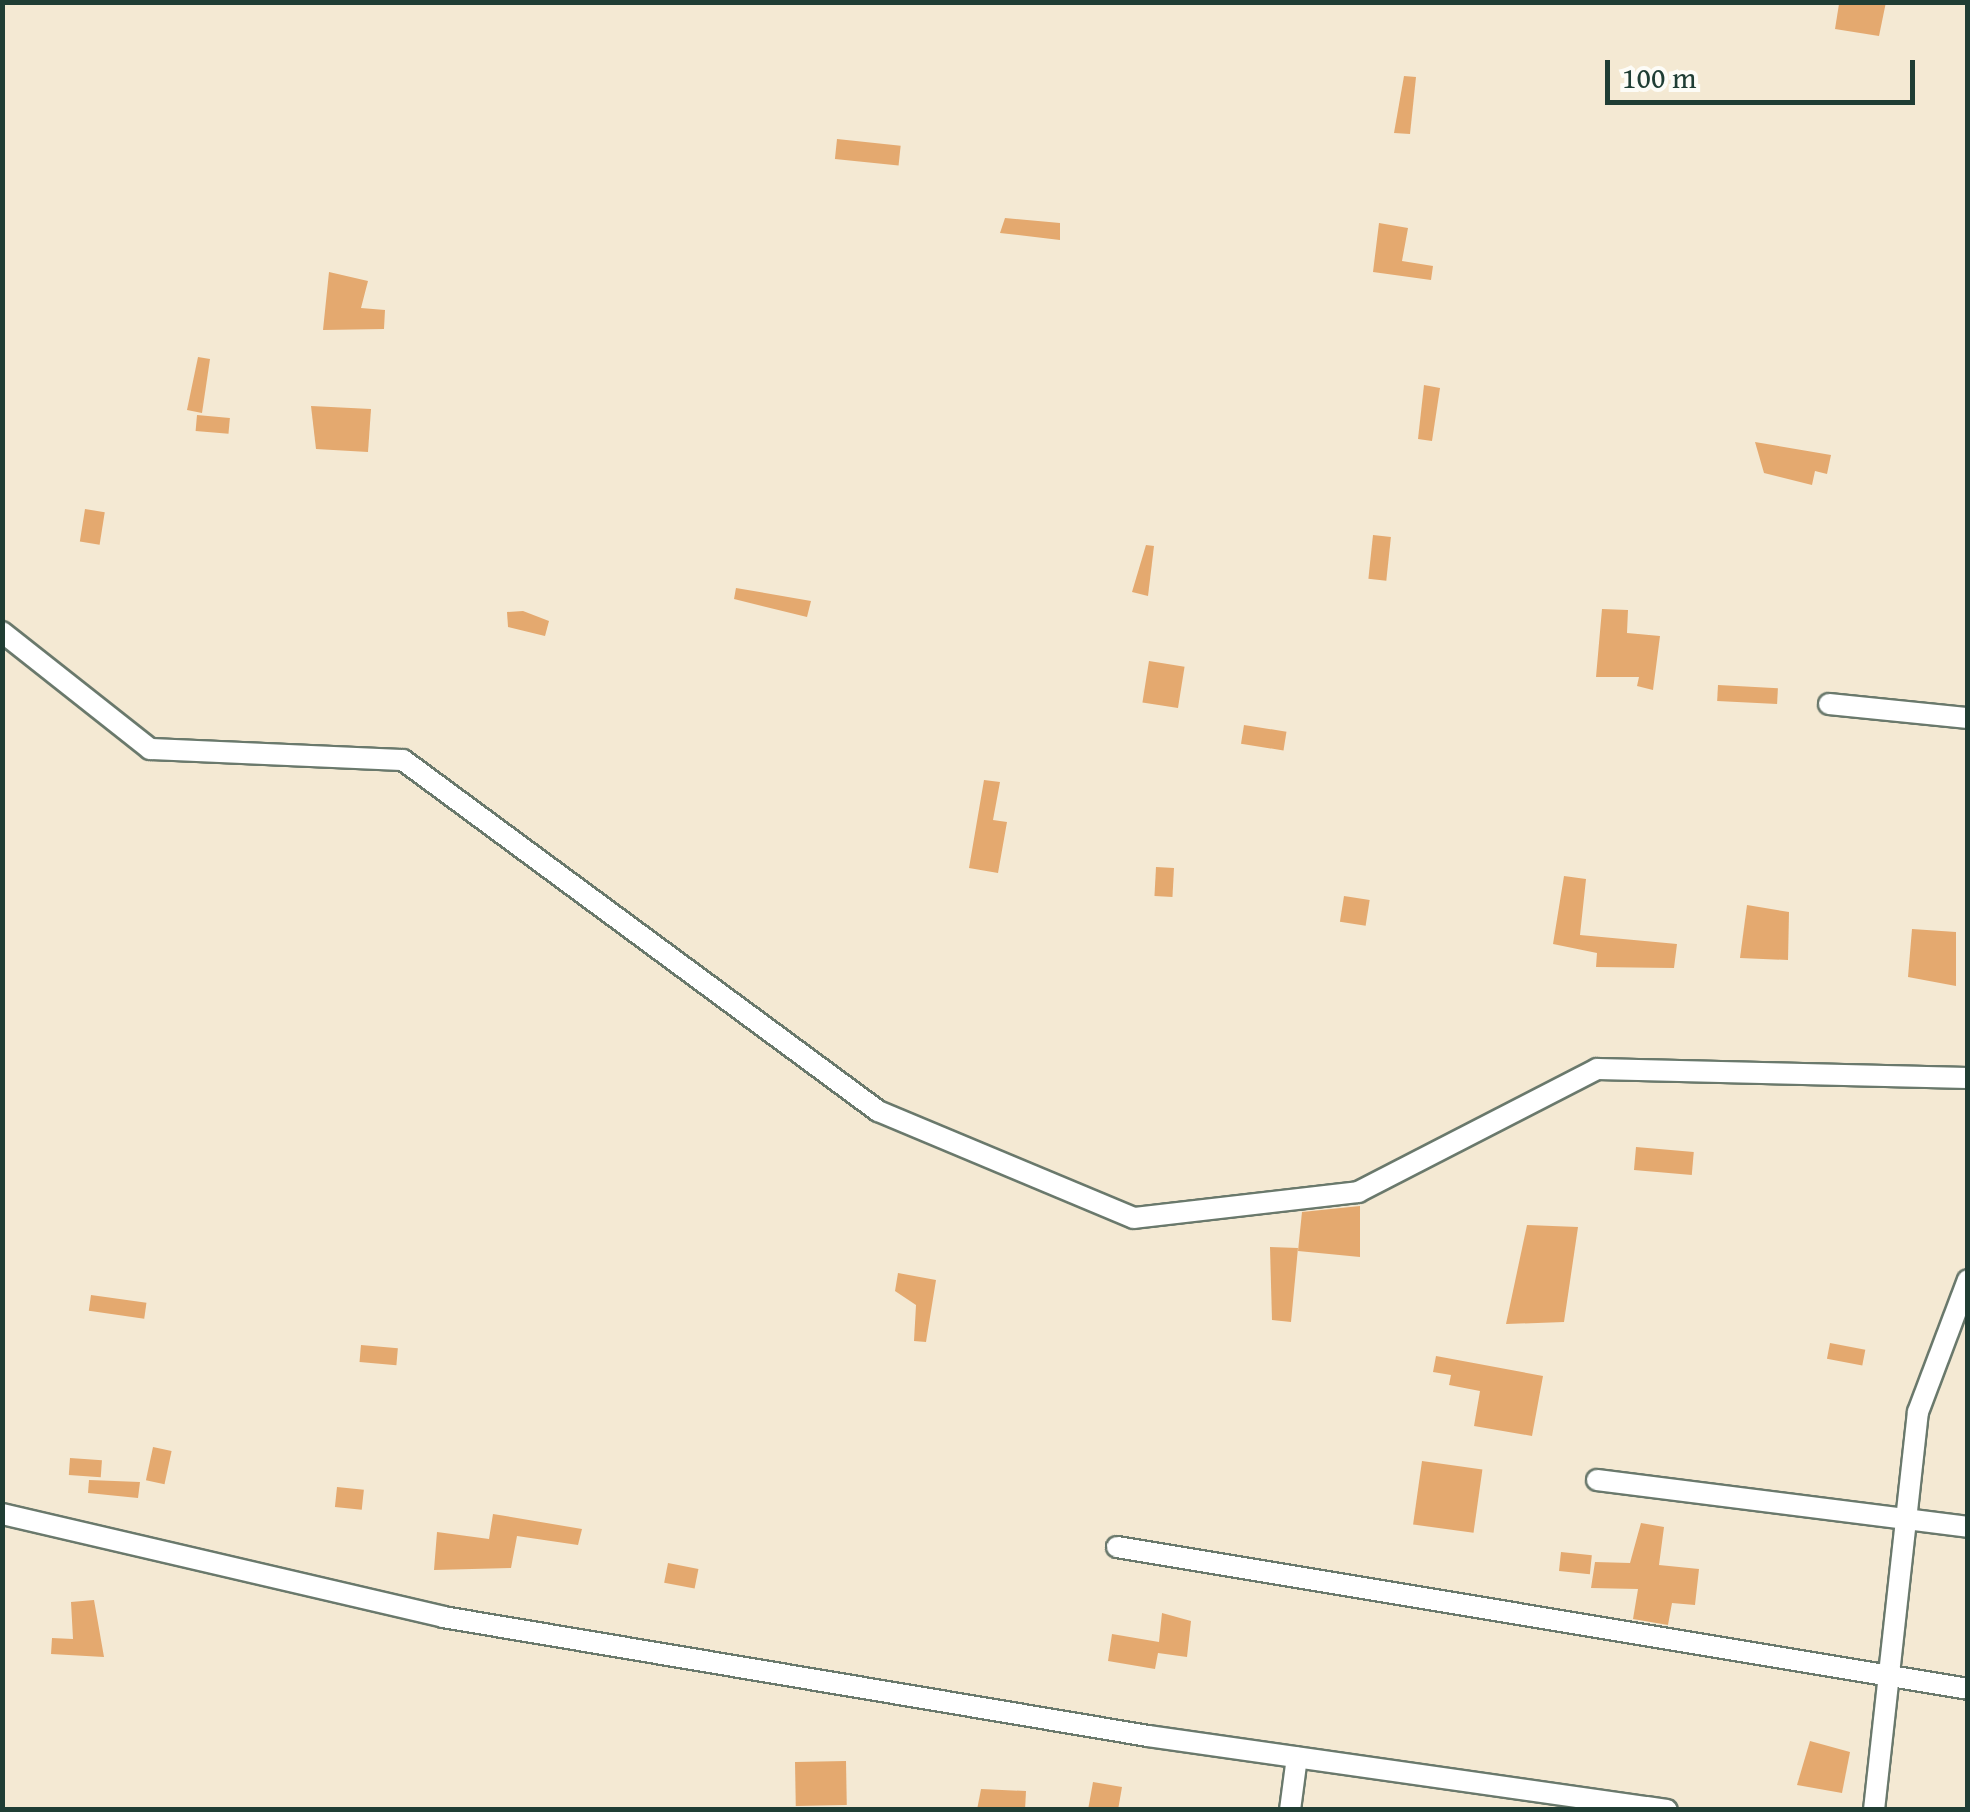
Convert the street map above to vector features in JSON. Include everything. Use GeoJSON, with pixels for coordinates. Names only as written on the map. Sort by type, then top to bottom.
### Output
{"type":"FeatureCollection","features":[{"type":"Feature","properties":{"kind":"street"},"geometry":{"type":"LineString","coordinates":[[2,632],[150,748],[402,760],[878,1110],[1134,1218],[1358,1192],[1597,1069],[1968,1078]]}},
{"type":"Feature","properties":{"kind":"street"},"geometry":{"type":"LineString","coordinates":[[1829,704],[1968,718]]}},
{"type":"Feature","properties":{"kind":"street"},"geometry":{"type":"LineString","coordinates":[[1874,1810],[1902,1519],[1918,1412],[1968,1280]]}},
{"type":"Feature","properties":{"kind":"street"},"geometry":{"type":"LineString","coordinates":[[1597,1480],[1968,1527]]}},
{"type":"Feature","properties":{"kind":"street"},"geometry":{"type":"LineString","coordinates":[[2,1514],[443,1617],[1297,1757],[1667,1810]]}},
{"type":"Feature","properties":{"kind":"street"},"geometry":{"type":"LineString","coordinates":[[1117,1547],[1886,1680],[1968,1690]]}},
{"type":"Feature","properties":{"kind":"street"},"geometry":{"type":"LineString","coordinates":[[1290,1810],[1297,1757]]}},
{"type":"Feature","properties":{"kind":"building"},"geometry":{"type":"Polygon","coordinates":[[[1886,2],[1879,36],[1835,29],[1839,4],[1886,2]]]}},
{"type":"Feature","properties":{"kind":"building"},"geometry":{"type":"Polygon","coordinates":[[[1404,76],[1416,77],[1410,134],[1394,133],[1404,76]]]}},
{"type":"Feature","properties":{"kind":"building"},"geometry":{"type":"Polygon","coordinates":[[[837,139],[901,146],[899,166],[835,159],[837,139]]]}},
{"type":"Feature","properties":{"kind":"building"},"geometry":{"type":"Polygon","coordinates":[[[1005,218],[1060,223],[1060,240],[1000,233],[1005,218]]]}},
{"type":"Feature","properties":{"kind":"building"},"geometry":{"type":"Polygon","coordinates":[[[1379,223],[1408,228],[1402,261],[1433,266],[1431,280],[1373,272],[1379,223]]]}},
{"type":"Feature","properties":{"kind":"building"},"geometry":{"type":"Polygon","coordinates":[[[329,272],[368,281],[361,308],[385,310],[384,329],[323,330],[329,272]]]}},
{"type":"Feature","properties":{"kind":"building"},"geometry":{"type":"Polygon","coordinates":[[[198,357],[210,359],[202,413],[187,410],[198,357]]]}},
{"type":"Feature","properties":{"kind":"building"},"geometry":{"type":"Polygon","coordinates":[[[1424,385],[1440,388],[1432,441],[1418,439],[1424,385]]]}},
{"type":"Feature","properties":{"kind":"building"},"geometry":{"type":"Polygon","coordinates":[[[311,406],[371,409],[368,452],[316,449],[311,406]]]}},
{"type":"Feature","properties":{"kind":"building"},"geometry":{"type":"Polygon","coordinates":[[[197,415],[230,418],[228,434],[196,431],[197,415]]]}},
{"type":"Feature","properties":{"kind":"building"},"geometry":{"type":"Polygon","coordinates":[[[1755,442],[1831,455],[1827,474],[1815,471],[1812,485],[1764,473],[1755,442]]]}},
{"type":"Feature","properties":{"kind":"building"},"geometry":{"type":"Polygon","coordinates":[[[85,509],[105,512],[100,545],[80,542],[85,509]]]}},
{"type":"Feature","properties":{"kind":"building"},"geometry":{"type":"Polygon","coordinates":[[[1373,535],[1391,537],[1386,581],[1368,579],[1373,535]]]}},
{"type":"Feature","properties":{"kind":"building"},"geometry":{"type":"Polygon","coordinates":[[[1146,545],[1154,546],[1148,596],[1132,592],[1146,545]]]}},
{"type":"Feature","properties":{"kind":"building"},"geometry":{"type":"Polygon","coordinates":[[[736,588],[811,601],[807,617],[734,599],[736,588]]]}},
{"type":"Feature","properties":{"kind":"building"},"geometry":{"type":"Polygon","coordinates":[[[1602,609],[1628,610],[1627,633],[1660,636],[1653,690],[1637,686],[1639,677],[1596,677],[1602,609]]]}},
{"type":"Feature","properties":{"kind":"building"},"geometry":{"type":"Polygon","coordinates":[[[523,611],[549,621],[545,636],[508,627],[507,612],[523,611]]]}},
{"type":"Feature","properties":{"kind":"building"},"geometry":{"type":"Polygon","coordinates":[[[1149,661],[1185,667],[1178,708],[1142,702],[1149,661]]]}},
{"type":"Feature","properties":{"kind":"building"},"geometry":{"type":"Polygon","coordinates":[[[1718,685],[1778,688],[1777,704],[1717,701],[1718,685]]]}},
{"type":"Feature","properties":{"kind":"building"},"geometry":{"type":"Polygon","coordinates":[[[1244,725],[1286,732],[1283,750],[1241,744],[1244,725]]]}},
{"type":"Feature","properties":{"kind":"building"},"geometry":{"type":"Polygon","coordinates":[[[984,780],[1000,782],[993,820],[1007,822],[998,873],[969,868],[984,780]]]}},
{"type":"Feature","properties":{"kind":"building"},"geometry":{"type":"Polygon","coordinates":[[[1156,867],[1174,868],[1172,897],[1154,896],[1156,867]]]}},
{"type":"Feature","properties":{"kind":"building"},"geometry":{"type":"Polygon","coordinates":[[[1564,876],[1586,879],[1580,935],[1677,944],[1674,968],[1596,967],[1597,953],[1553,944],[1564,876]]]}},
{"type":"Feature","properties":{"kind":"building"},"geometry":{"type":"Polygon","coordinates":[[[1344,896],[1370,900],[1366,926],[1340,922],[1344,896]]]}},
{"type":"Feature","properties":{"kind":"building"},"geometry":{"type":"Polygon","coordinates":[[[1747,905],[1789,912],[1788,960],[1740,958],[1747,905]]]}},
{"type":"Feature","properties":{"kind":"building"},"geometry":{"type":"Polygon","coordinates":[[[1912,929],[1956,932],[1956,986],[1908,977],[1912,929]]]}},
{"type":"Feature","properties":{"kind":"building"},"geometry":{"type":"Polygon","coordinates":[[[1636,1147],[1694,1152],[1692,1175],[1634,1170],[1636,1147]]]}},
{"type":"Feature","properties":{"kind":"building"},"geometry":{"type":"Polygon","coordinates":[[[1360,1206],[1360,1257],[1298,1251],[1302,1212],[1360,1206]]]}},
{"type":"Feature","properties":{"kind":"building"},"geometry":{"type":"Polygon","coordinates":[[[1527,1225],[1578,1227],[1564,1322],[1506,1324],[1527,1225]]]}},
{"type":"Feature","properties":{"kind":"building"},"geometry":{"type":"Polygon","coordinates":[[[1270,1247],[1298,1248],[1291,1322],[1272,1320],[1270,1247]]]}},
{"type":"Feature","properties":{"kind":"building"},"geometry":{"type":"Polygon","coordinates":[[[898,1273],[936,1280],[926,1342],[914,1341],[916,1305],[895,1291],[898,1273]]]}},
{"type":"Feature","properties":{"kind":"building"},"geometry":{"type":"Polygon","coordinates":[[[91,1295],[146,1303],[144,1319],[89,1311],[91,1295]]]}},
{"type":"Feature","properties":{"kind":"building"},"geometry":{"type":"Polygon","coordinates":[[[1830,1343],[1865,1350],[1862,1366],[1827,1359],[1830,1343]]]}},
{"type":"Feature","properties":{"kind":"building"},"geometry":{"type":"Polygon","coordinates":[[[361,1345],[398,1348],[396,1365],[360,1362],[361,1345]]]}},
{"type":"Feature","properties":{"kind":"building"},"geometry":{"type":"Polygon","coordinates":[[[1436,1356],[1543,1376],[1532,1436],[1474,1426],[1480,1391],[1449,1385],[1451,1375],[1433,1372],[1436,1356]]]}},
{"type":"Feature","properties":{"kind":"building"},"geometry":{"type":"Polygon","coordinates":[[[153,1447],[172,1451],[165,1484],[146,1480],[153,1447]]]}},
{"type":"Feature","properties":{"kind":"building"},"geometry":{"type":"Polygon","coordinates":[[[70,1458],[102,1460],[101,1477],[69,1475],[70,1458]]]}},
{"type":"Feature","properties":{"kind":"building"},"geometry":{"type":"Polygon","coordinates":[[[1422,1461],[1482,1469],[1473,1533],[1413,1524],[1422,1461]]]}},
{"type":"Feature","properties":{"kind":"building"},"geometry":{"type":"Polygon","coordinates":[[[89,1480],[140,1482],[138,1498],[88,1493],[89,1480]]]}},
{"type":"Feature","properties":{"kind":"building"},"geometry":{"type":"Polygon","coordinates":[[[337,1487],[364,1490],[362,1510],[335,1507],[337,1487]]]}},
{"type":"Feature","properties":{"kind":"building"},"geometry":{"type":"Polygon","coordinates":[[[493,1514],[582,1529],[578,1545],[517,1536],[511,1568],[434,1570],[437,1532],[489,1539],[493,1514]]]}},
{"type":"Feature","properties":{"kind":"building"},"geometry":{"type":"Polygon","coordinates":[[[1641,1523],[1664,1527],[1659,1565],[1699,1569],[1695,1605],[1672,1603],[1668,1625],[1633,1619],[1638,1589],[1591,1588],[1595,1562],[1630,1563],[1641,1523]]]}},
{"type":"Feature","properties":{"kind":"building"},"geometry":{"type":"Polygon","coordinates":[[[1561,1552],[1592,1555],[1590,1574],[1559,1571],[1561,1552]]]}},
{"type":"Feature","properties":{"kind":"building"},"geometry":{"type":"Polygon","coordinates":[[[668,1563],[698,1569],[695,1589],[664,1583],[668,1563]]]}},
{"type":"Feature","properties":{"kind":"building"},"geometry":{"type":"Polygon","coordinates":[[[94,1600],[104,1657],[51,1654],[52,1638],[73,1639],[71,1602],[94,1600]]]}},
{"type":"Feature","properties":{"kind":"building"},"geometry":{"type":"Polygon","coordinates":[[[1162,1613],[1191,1621],[1187,1657],[1158,1653],[1155,1669],[1108,1661],[1112,1634],[1159,1642],[1162,1613]]]}},
{"type":"Feature","properties":{"kind":"building"},"geometry":{"type":"Polygon","coordinates":[[[1810,1741],[1850,1752],[1842,1793],[1797,1785],[1810,1741]]]}},
{"type":"Feature","properties":{"kind":"building"},"geometry":{"type":"Polygon","coordinates":[[[846,1761],[847,1805],[796,1806],[795,1762],[846,1761]]]}},
{"type":"Feature","properties":{"kind":"building"},"geometry":{"type":"Polygon","coordinates":[[[1093,1782],[1122,1787],[1118,1810],[1088,1810],[1093,1782]]]}},
{"type":"Feature","properties":{"kind":"building"},"geometry":{"type":"Polygon","coordinates":[[[981,1789],[1026,1791],[1025,1810],[977,1810],[981,1789]]]}}]}
